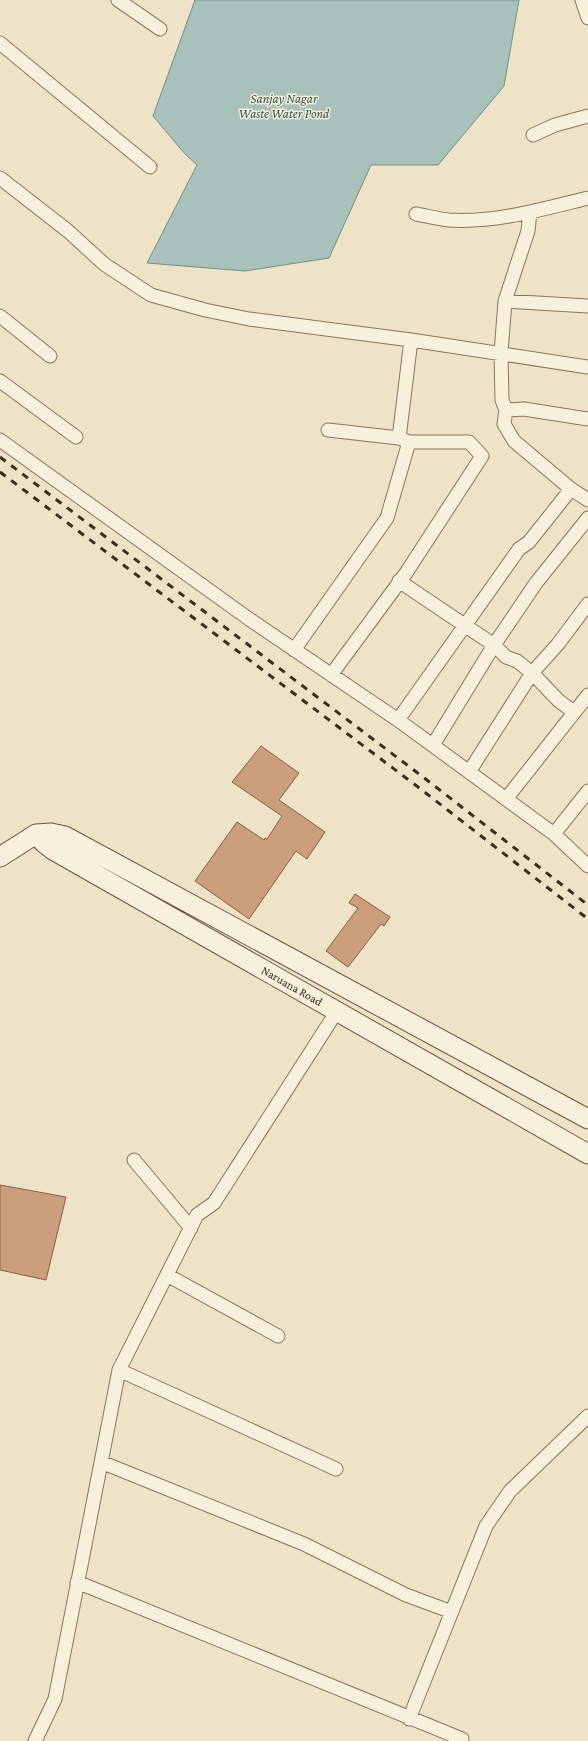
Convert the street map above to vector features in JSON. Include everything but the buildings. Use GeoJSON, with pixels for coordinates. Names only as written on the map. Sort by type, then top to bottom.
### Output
{"type":"FeatureCollection","features":[{"type":"Feature","properties":{"kind":"street"},"geometry":{"type":"LineString","coordinates":[[118,0],[160,29]]}},
{"type":"Feature","properties":{"kind":"street"},"geometry":{"type":"LineString","coordinates":[[582,0],[588,18]]}},
{"type":"Feature","properties":{"kind":"street"},"geometry":{"type":"LineString","coordinates":[[0,42],[150,167]]}},
{"type":"Feature","properties":{"kind":"street"},"geometry":{"type":"LineString","coordinates":[[533,136],[555,125],[588,116]]}},
{"type":"Feature","properties":{"kind":"street"},"geometry":{"type":"LineString","coordinates":[[0,178],[68,231],[104,264],[151,295],[205,310],[249,319],[412,340],[588,367]]}},
{"type":"Feature","properties":{"kind":"street"},"geometry":{"type":"LineString","coordinates":[[416,214],[449,220],[486,219],[530,212],[588,198]]}},
{"type":"Feature","properties":{"kind":"street"},"geometry":{"type":"LineString","coordinates":[[530,212],[528,232],[505,300],[501,353],[502,400],[506,410],[504,424],[514,441],[570,489],[588,500]]}},
{"type":"Feature","properties":{"kind":"street"},"geometry":{"type":"LineString","coordinates":[[505,300],[588,306]]}},
{"type":"Feature","properties":{"kind":"street"},"geometry":{"type":"LineString","coordinates":[[0,316],[50,356]]}},
{"type":"Feature","properties":{"kind":"street"},"geometry":{"type":"LineString","coordinates":[[294,650],[387,518],[404,440],[412,340]]}},
{"type":"Feature","properties":{"kind":"street"},"geometry":{"type":"LineString","coordinates":[[0,381],[76,437]]}},
{"type":"Feature","properties":{"kind":"street"},"geometry":{"type":"LineString","coordinates":[[506,410],[524,409],[588,419]]}},
{"type":"Feature","properties":{"kind":"street"},"geometry":{"type":"LineString","coordinates":[[328,430],[404,440],[470,442],[482,456],[399,582],[331,675]]}},
{"type":"Feature","properties":{"kind":"street"},"geometry":{"type":"LineString","coordinates":[[0,440],[249,619],[433,745],[554,834],[588,866]]}},
{"type":"Feature","properties":{"kind":"street"},"geometry":{"type":"LineString","coordinates":[[398,720],[519,549],[529,542],[570,489]]}},
{"type":"Feature","properties":{"kind":"street"},"geometry":{"type":"LineString","coordinates":[[433,745],[494,645],[536,583],[588,518]]}},
{"type":"Feature","properties":{"kind":"street"},"geometry":{"type":"LineString","coordinates":[[399,582],[466,625],[494,645],[506,657],[517,661],[532,673],[559,701],[574,712]]}},
{"type":"Feature","properties":{"kind":"street"},"geometry":{"type":"LineString","coordinates":[[470,772],[532,673],[558,644],[588,604]]}},
{"type":"Feature","properties":{"kind":"street"},"geometry":{"type":"LineString","coordinates":[[506,799],[588,695]]}},
{"type":"Feature","properties":{"kind":"street"},"geometry":{"type":"LineString","coordinates":[[554,834],[587,796]]}},
{"type":"Feature","properties":{"kind":"street"},"geometry":{"type":"LineString","coordinates":[[0,857],[36,834],[51,833],[70,838],[588,1119]]}},
{"type":"Feature","properties":{"kind":"street","name":"Naruana Road"},"geometry":{"type":"LineString","coordinates":[[36,834],[53,850],[588,1154]]}},
{"type":"Feature","properties":{"kind":"street"},"geometry":{"type":"LineString","coordinates":[[35,1741],[55,1699],[119,1370],[197,1215],[214,1203],[337,1011]]}},
{"type":"Feature","properties":{"kind":"street"},"geometry":{"type":"LineString","coordinates":[[134,1160],[191,1228]]}},
{"type":"Feature","properties":{"kind":"street"},"geometry":{"type":"LineString","coordinates":[[167,1275],[278,1336]]}},
{"type":"Feature","properties":{"kind":"street"},"geometry":{"type":"LineString","coordinates":[[119,1370],[336,1469]]}},
{"type":"Feature","properties":{"kind":"street"},"geometry":{"type":"LineString","coordinates":[[409,1719],[486,1526],[501,1502],[510,1491],[588,1416]]}},
{"type":"Feature","properties":{"kind":"street"},"geometry":{"type":"LineString","coordinates":[[101,1462],[304,1544],[406,1595],[452,1612]]}},
{"type":"Feature","properties":{"kind":"street"},"geometry":{"type":"LineString","coordinates":[[77,1582],[462,1741]]}},
{"type":"Feature","properties":{"kind":"water","name":"Sanjay Nagar Waste Water Pond"},"geometry":{"type":"Polygon","coordinates":[[[195,0],[519,0],[504,86],[438,165],[371,165],[329,258],[245,271],[147,263],[197,165],[185,154],[153,116],[195,0]]]}},
{"type":"Feature","properties":{"kind":"railway"},"geometry":{"type":"LineString","coordinates":[[0,457],[423,777],[588,905]]}},
{"type":"Feature","properties":{"kind":"railway"},"geometry":{"type":"LineString","coordinates":[[0,472],[418,787],[588,919]]}}]}
